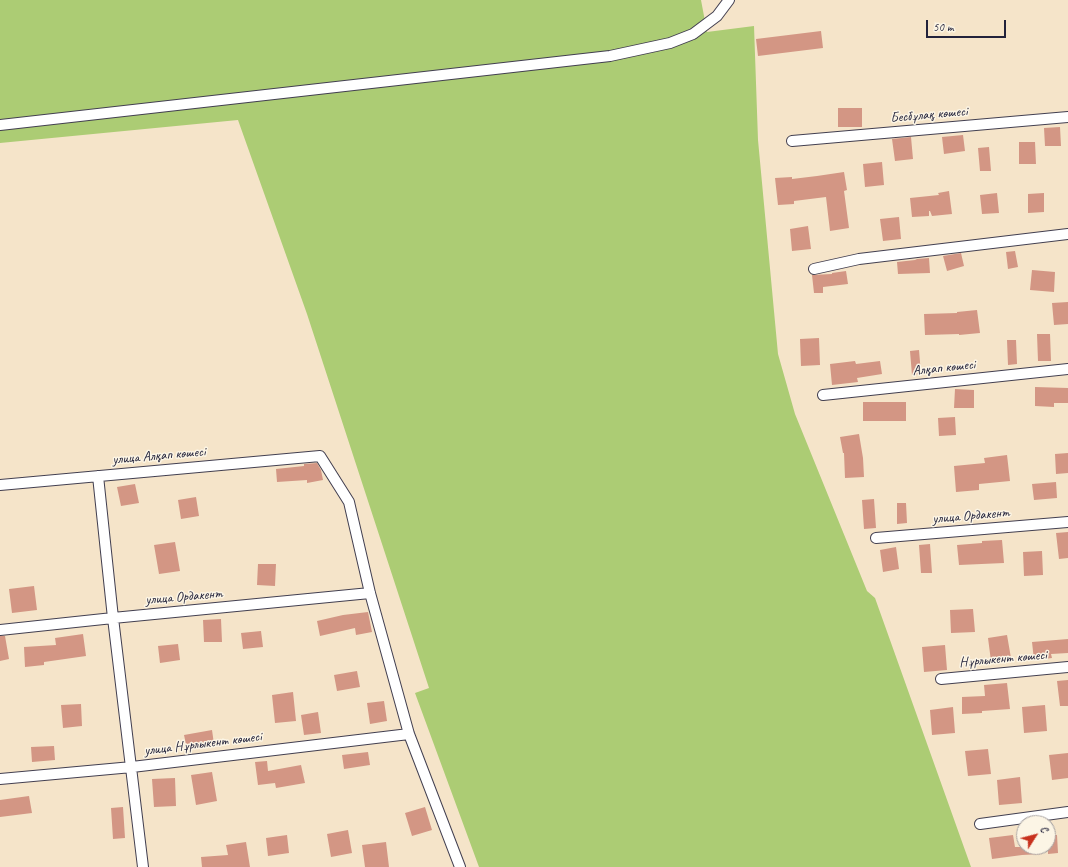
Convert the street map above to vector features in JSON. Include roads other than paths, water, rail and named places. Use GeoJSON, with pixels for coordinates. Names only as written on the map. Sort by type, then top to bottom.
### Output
{"type":"FeatureCollection","features":[{"type":"Feature","properties":{"kind":"street"},"geometry":{"type":"LineString","coordinates":[[0,125],[610,56],[670,43],[693,34],[717,16],[729,0]]}},
{"type":"Feature","properties":{"kind":"street","name":"Бесбұлақ көшесі"},"geometry":{"type":"LineString","coordinates":[[792,141],[1068,117]]}},
{"type":"Feature","properties":{"kind":"street"},"geometry":{"type":"LineString","coordinates":[[814,269],[859,259],[1068,234]]}},
{"type":"Feature","properties":{"kind":"street","name":"Алқап көшесі"},"geometry":{"type":"LineString","coordinates":[[823,395],[1068,369]]}},
{"type":"Feature","properties":{"kind":"street","name":"улица Алқап көшесі"},"geometry":{"type":"LineString","coordinates":[[0,485],[320,456],[349,502],[370,593]]}},
{"type":"Feature","properties":{"kind":"street"},"geometry":{"type":"LineString","coordinates":[[98,476],[113,618],[143,867]]}},
{"type":"Feature","properties":{"kind":"street","name":"улица Ордакент"},"geometry":{"type":"LineString","coordinates":[[876,538],[1068,522]]}},
{"type":"Feature","properties":{"kind":"street"},"geometry":{"type":"LineString","coordinates":[[370,593],[409,734],[460,867]]}},
{"type":"Feature","properties":{"kind":"street","name":"улица Ордакент"},"geometry":{"type":"LineString","coordinates":[[0,630],[370,593]]}},
{"type":"Feature","properties":{"kind":"street","name":"Нұрлыкент көшесі"},"geometry":{"type":"LineString","coordinates":[[940,679],[1068,667]]}},
{"type":"Feature","properties":{"kind":"street","name":"улица Нұрлыкент көшесі"},"geometry":{"type":"LineString","coordinates":[[0,780],[132,767],[409,734]]}},
{"type":"Feature","properties":{"kind":"street"},"geometry":{"type":"LineString","coordinates":[[980,824],[1068,812]]}}]}
